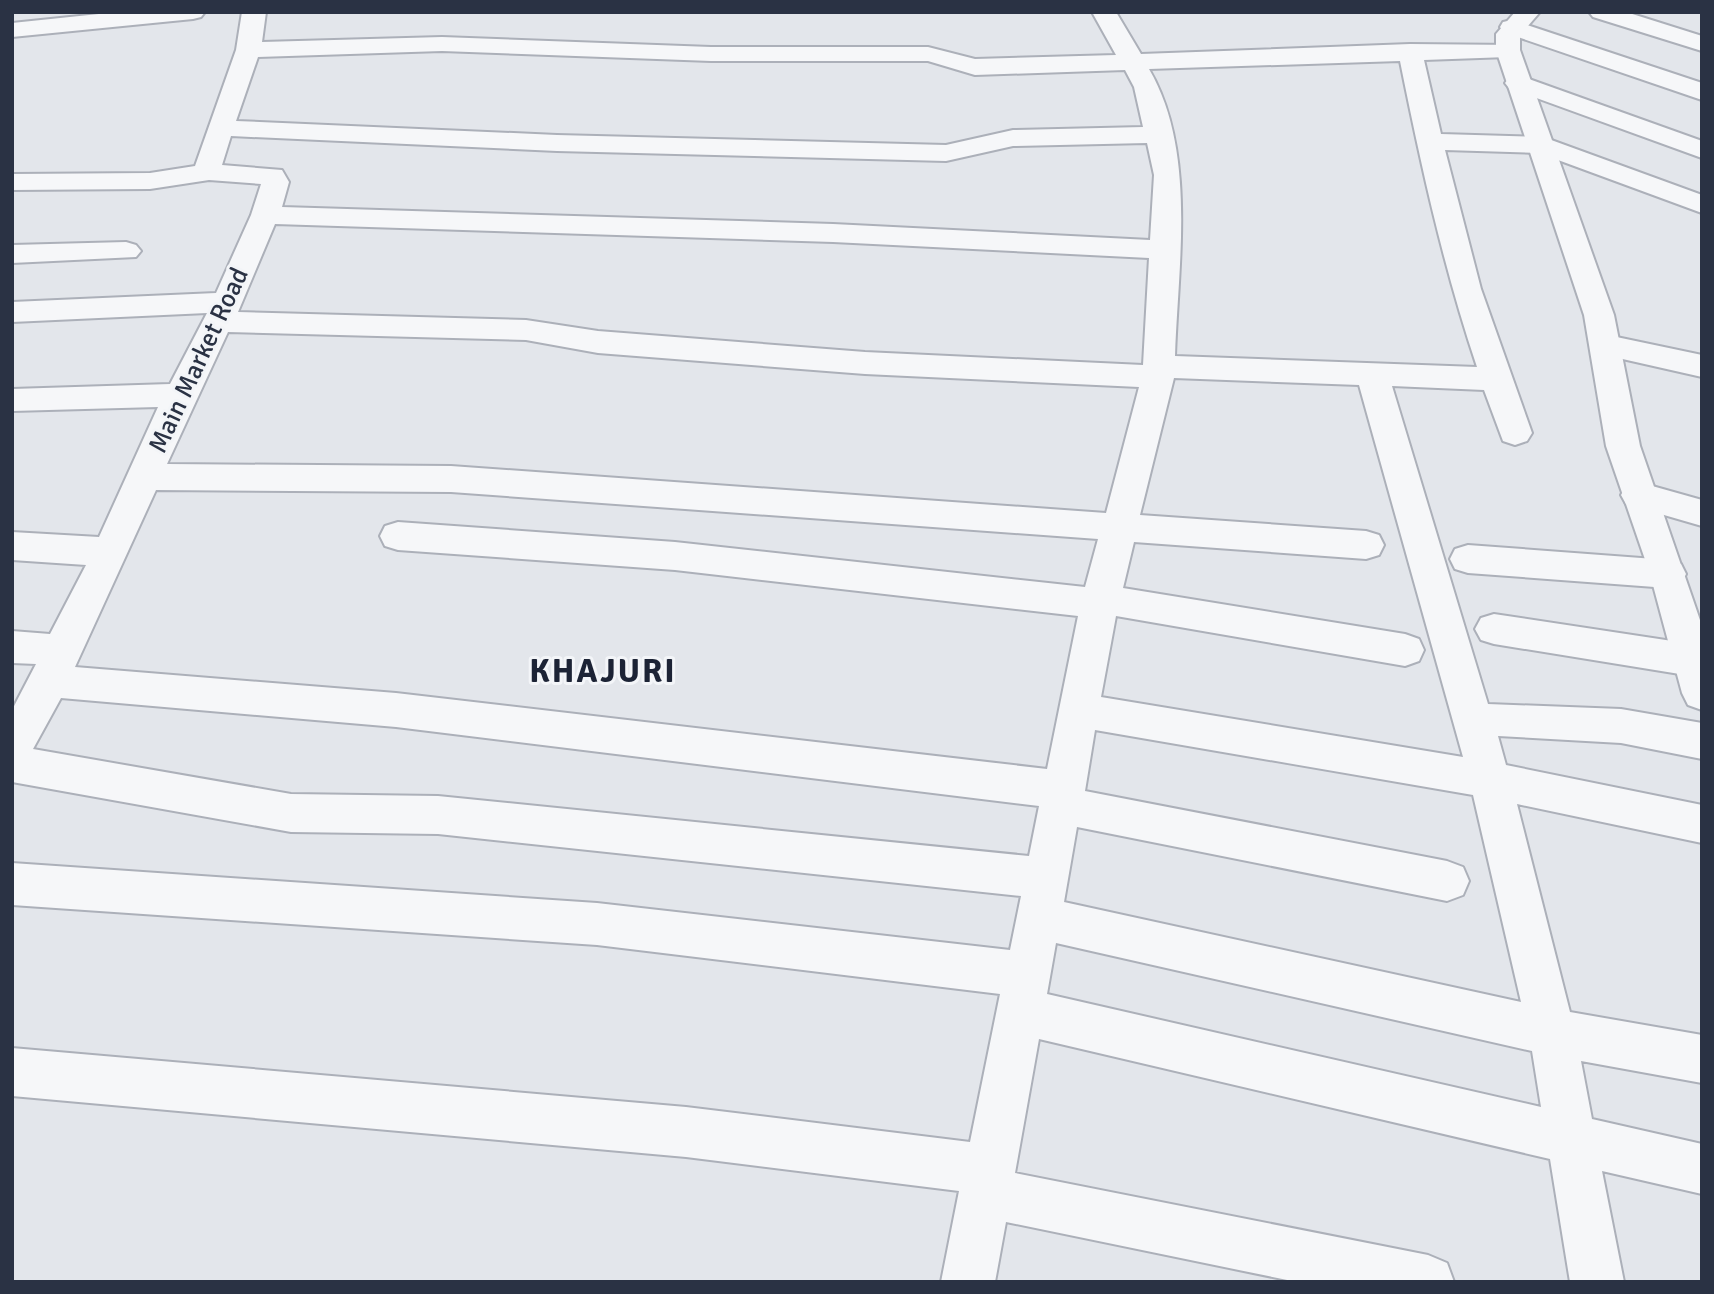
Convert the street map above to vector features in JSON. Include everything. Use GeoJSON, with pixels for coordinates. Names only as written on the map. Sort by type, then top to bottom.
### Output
{"type":"FeatureCollection","features":[{"type":"Feature","properties":{"kind":"street"},"geometry":{"type":"LineString","coordinates":[[12,30],[192,12]]}},
{"type":"Feature","properties":{"kind":"street"},"geometry":{"type":"LineString","coordinates":[[12,182],[150,181],[209,172],[208,163],[223,128],[248,50],[254,12]]}},
{"type":"Feature","properties":{"kind":"street"},"geometry":{"type":"LineString","coordinates":[[968,1282],[1100,601],[1158,372],[1168,175],[1147,87],[1104,12]]}},
{"type":"Feature","properties":{"kind":"street"},"geometry":{"type":"LineString","coordinates":[[1601,12],[1702,44]]}},
{"type":"Feature","properties":{"kind":"street"},"geometry":{"type":"LineString","coordinates":[[248,50],[442,44],[711,54],[928,54],[947,59],[953,64],[975,67],[1134,64],[1410,51],[1516,30],[1702,92]]}},
{"type":"Feature","properties":{"kind":"street"},"geometry":{"type":"LineString","coordinates":[[1494,629],[1697,676],[1668,574],[1638,495],[1623,446],[1607,346],[1544,145],[1518,83],[1516,30]]}},
{"type":"Feature","properties":{"kind":"street"},"geometry":{"type":"LineString","coordinates":[[1410,51],[1442,198],[1466,289],[1515,433]]}},
{"type":"Feature","properties":{"kind":"street"},"geometry":{"type":"LineString","coordinates":[[1518,83],[1702,150]]}},
{"type":"Feature","properties":{"kind":"street"},"geometry":{"type":"LineString","coordinates":[[223,128],[557,143],[946,153],[1013,138],[1159,135]]}},
{"type":"Feature","properties":{"kind":"street"},"geometry":{"type":"LineString","coordinates":[[1431,142],[1544,145],[1702,205]]}},
{"type":"Feature","properties":{"kind":"street","name":"Main Market Road"},"geometry":{"type":"LineString","coordinates":[[17,731],[56,666],[265,215],[275,181],[272,176],[209,172]]}},
{"type":"Feature","properties":{"kind":"street"},"geometry":{"type":"LineString","coordinates":[[265,215],[779,231],[1164,250]]}},
{"type":"Feature","properties":{"kind":"street"},"geometry":{"type":"LineString","coordinates":[[12,254],[126,251]]}},
{"type":"Feature","properties":{"kind":"street"},"geometry":{"type":"LineString","coordinates":[[12,312],[222,312],[526,330],[598,342],[865,363],[1498,379]]}},
{"type":"Feature","properties":{"kind":"street"},"geometry":{"type":"LineString","coordinates":[[1607,346],[1702,366]]}},
{"type":"Feature","properties":{"kind":"street"},"geometry":{"type":"LineString","coordinates":[[1372,374],[1490,780],[1552,1032],[1597,1282]]}},
{"type":"Feature","properties":{"kind":"street"},"geometry":{"type":"LineString","coordinates":[[12,400],[180,395]]}},
{"type":"Feature","properties":{"kind":"street"},"geometry":{"type":"LineString","coordinates":[[143,477],[451,479],[1366,545]]}},
{"type":"Feature","properties":{"kind":"street"},"geometry":{"type":"LineString","coordinates":[[1638,495],[1702,513]]}},
{"type":"Feature","properties":{"kind":"street"},"geometry":{"type":"LineString","coordinates":[[398,536],[675,555],[1100,601],[1405,650]]}},
{"type":"Feature","properties":{"kind":"street"},"geometry":{"type":"LineString","coordinates":[[12,546],[110,552]]}},
{"type":"Feature","properties":{"kind":"street"},"geometry":{"type":"LineString","coordinates":[[1468,559],[1586,565],[1668,574]]}},
{"type":"Feature","properties":{"kind":"street"},"geometry":{"type":"LineString","coordinates":[[12,648],[56,666],[1062,797],[1447,881]]}},
{"type":"Feature","properties":{"kind":"street"},"geometry":{"type":"LineString","coordinates":[[1079,710],[1490,780],[1702,824]]}},
{"type":"Feature","properties":{"kind":"street"},"geometry":{"type":"LineString","coordinates":[[1494,719],[1621,726],[1702,741]]}},
{"type":"Feature","properties":{"kind":"street"},"geometry":{"type":"LineString","coordinates":[[12,764],[291,813],[438,815],[1043,898],[1552,1032],[1702,1059]]}},
{"type":"Feature","properties":{"kind":"street"},"geometry":{"type":"LineString","coordinates":[[12,884],[597,924],[1024,993],[1571,1138],[1702,1169]]}},
{"type":"Feature","properties":{"kind":"street"},"geometry":{"type":"LineString","coordinates":[[12,1072],[686,1132],[986,1181],[1428,1282]]}},
{"type":"Feature","properties":{"kind":"district","name":"KHAJURI"},"geometry":{"type":"Point","coordinates":[603,670]}}]}
